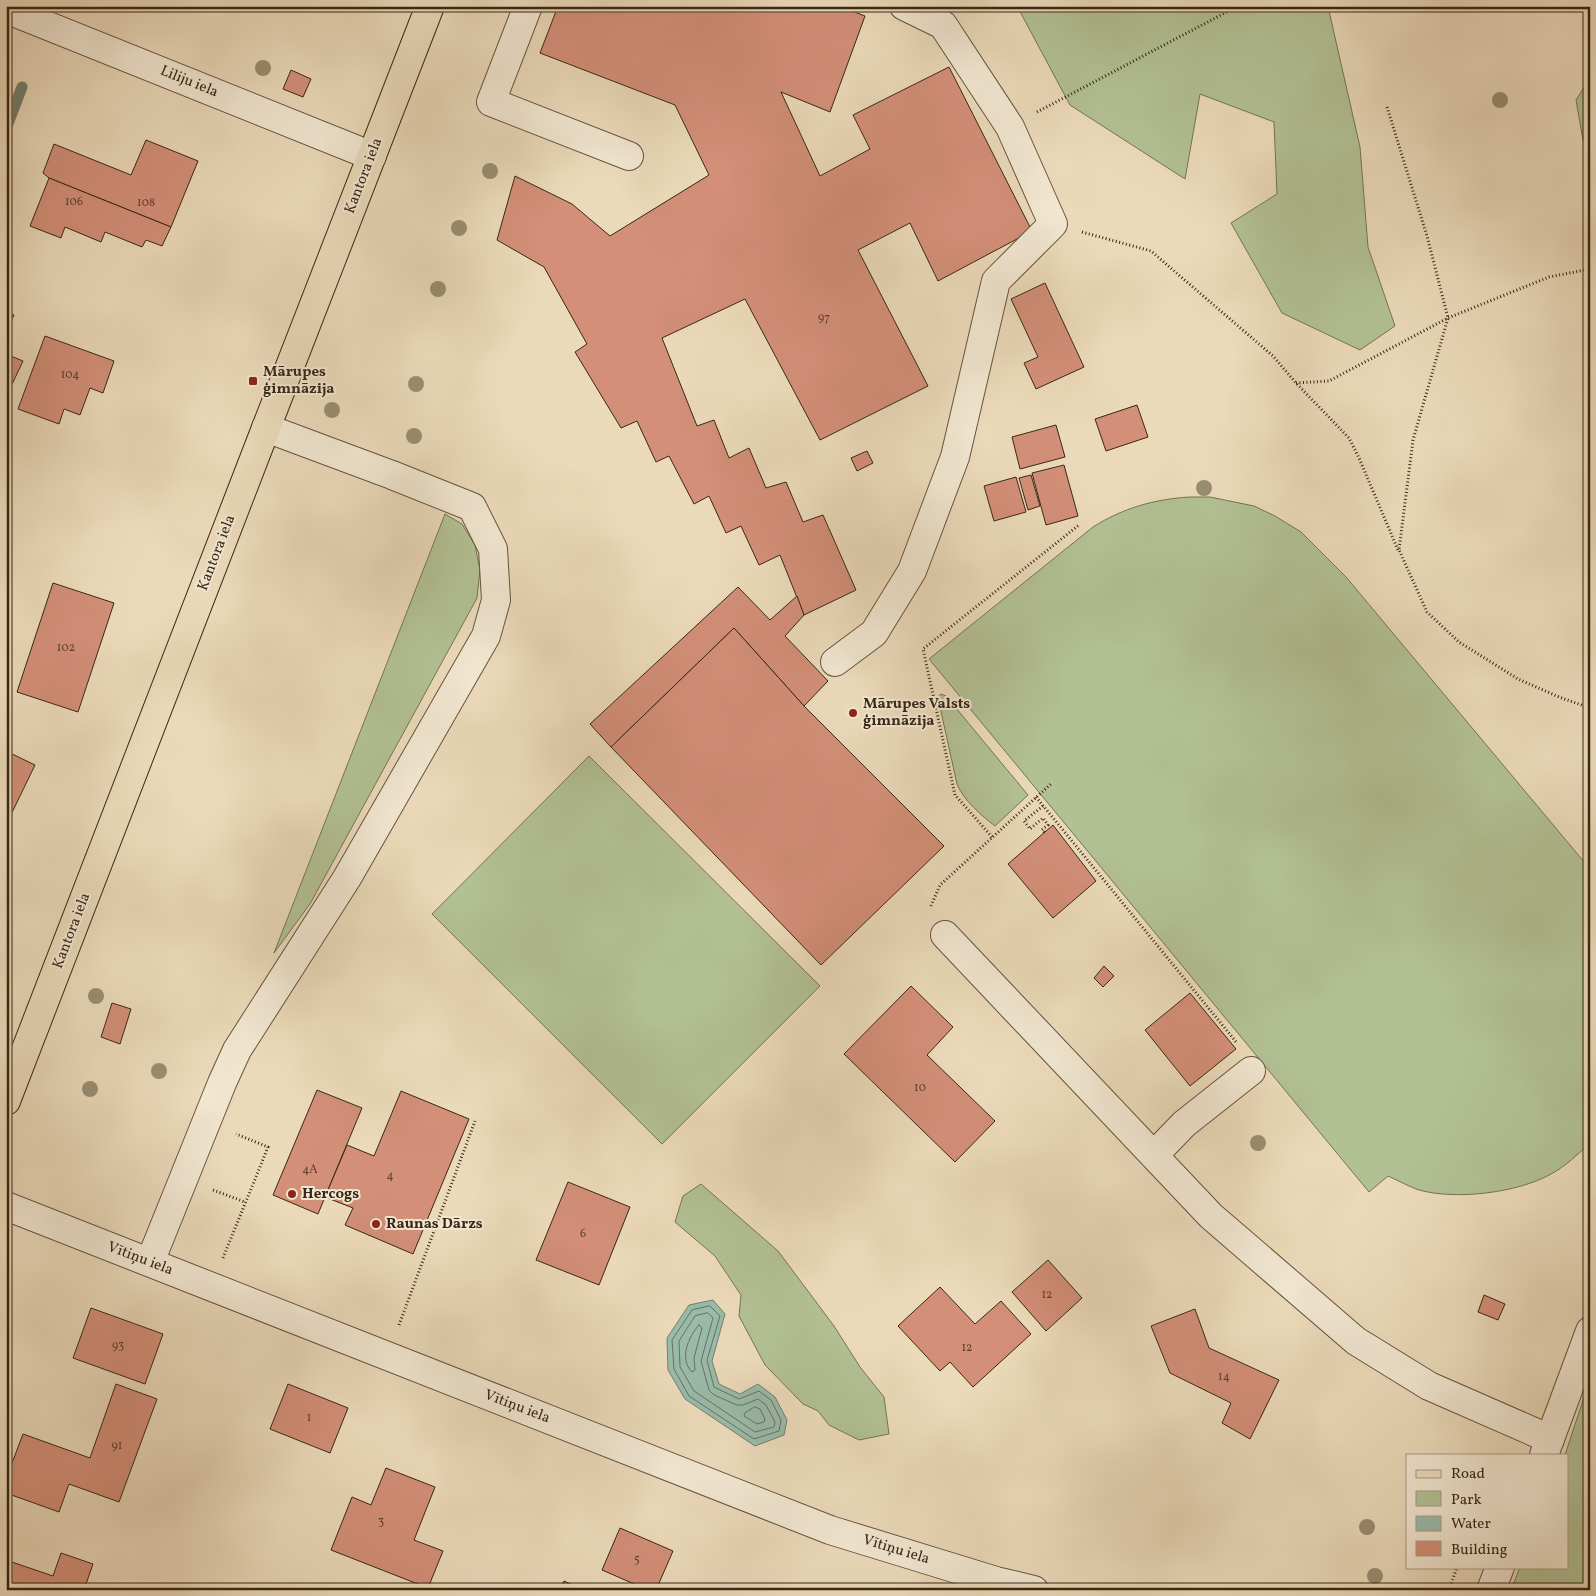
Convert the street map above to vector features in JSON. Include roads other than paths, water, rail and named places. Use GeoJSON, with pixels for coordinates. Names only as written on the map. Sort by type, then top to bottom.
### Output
{"type":"FeatureCollection","features":[{"type":"Feature","properties":{"kind":"main road","name":"Kantora iela"},"geometry":{"type":"LineString","coordinates":[[6,1101],[430,6]]}},
{"type":"Feature","properties":{"kind":"street"},"geometry":{"type":"LineString","coordinates":[[528,6],[491,102],[629,156]]}},
{"type":"Feature","properties":{"kind":"street"},"geometry":{"type":"LineString","coordinates":[[835,662],[874,633],[912,571],[955,457],[996,281],[1053,224],[1010,127],[942,25],[904,6]]}},
{"type":"Feature","properties":{"kind":"street","name":"Liliju iela"},"geometry":{"type":"LineString","coordinates":[[6,10],[372,156]]}},
{"type":"Feature","properties":{"kind":"street"},"geometry":{"type":"LineString","coordinates":[[150,1262],[237,1050],[347,878],[486,636],[496,600],[493,549],[472,507],[266,428]]}},
{"type":"Feature","properties":{"kind":"street"},"geometry":{"type":"LineString","coordinates":[[945,935],[1211,1216],[1356,1341],[1429,1386],[1547,1447],[1590,1331]]}},
{"type":"Feature","properties":{"kind":"street"},"geometry":{"type":"LineString","coordinates":[[1154,1155],[1246,1060]]}},
{"type":"Feature","properties":{"kind":"street","name":"Vītiņu iela"},"geometry":{"type":"LineString","coordinates":[[6,1206],[830,1530],[996,1582],[1034,1590]]}},
{"type":"Feature","properties":{"kind":"street"},"geometry":{"type":"LineString","coordinates":[[1490,1590],[1500,1568]]}},
{"type":"Feature","properties":{"kind":"water"},"geometry":{"type":"Polygon","coordinates":[[[713,1300],[725,1314],[712,1361],[719,1384],[740,1394],[758,1384],[775,1397],[787,1420],[784,1435],[755,1446],[685,1399],[668,1370],[667,1338],[689,1305],[713,1300]]]}},
{"type":"Feature","properties":{"kind":"waterway"},"geometry":{"type":"LineString","coordinates":[[6,129],[22,87]]}},
{"type":"Feature","properties":{"kind":"place","name":"Mārupes ģimnāzija"},"geometry":{"type":"Point","coordinates":[253,381]}},
{"type":"Feature","properties":{"kind":"place","name":"Mārupes Valsts ģimnāzija"},"geometry":{"type":"Point","coordinates":[853,713]}},
{"type":"Feature","properties":{"kind":"place","name":"Hercogs"},"geometry":{"type":"Point","coordinates":[292,1194]}},
{"type":"Feature","properties":{"kind":"place","name":"Raunas Dārzs"},"geometry":{"type":"Point","coordinates":[376,1224]}}]}
